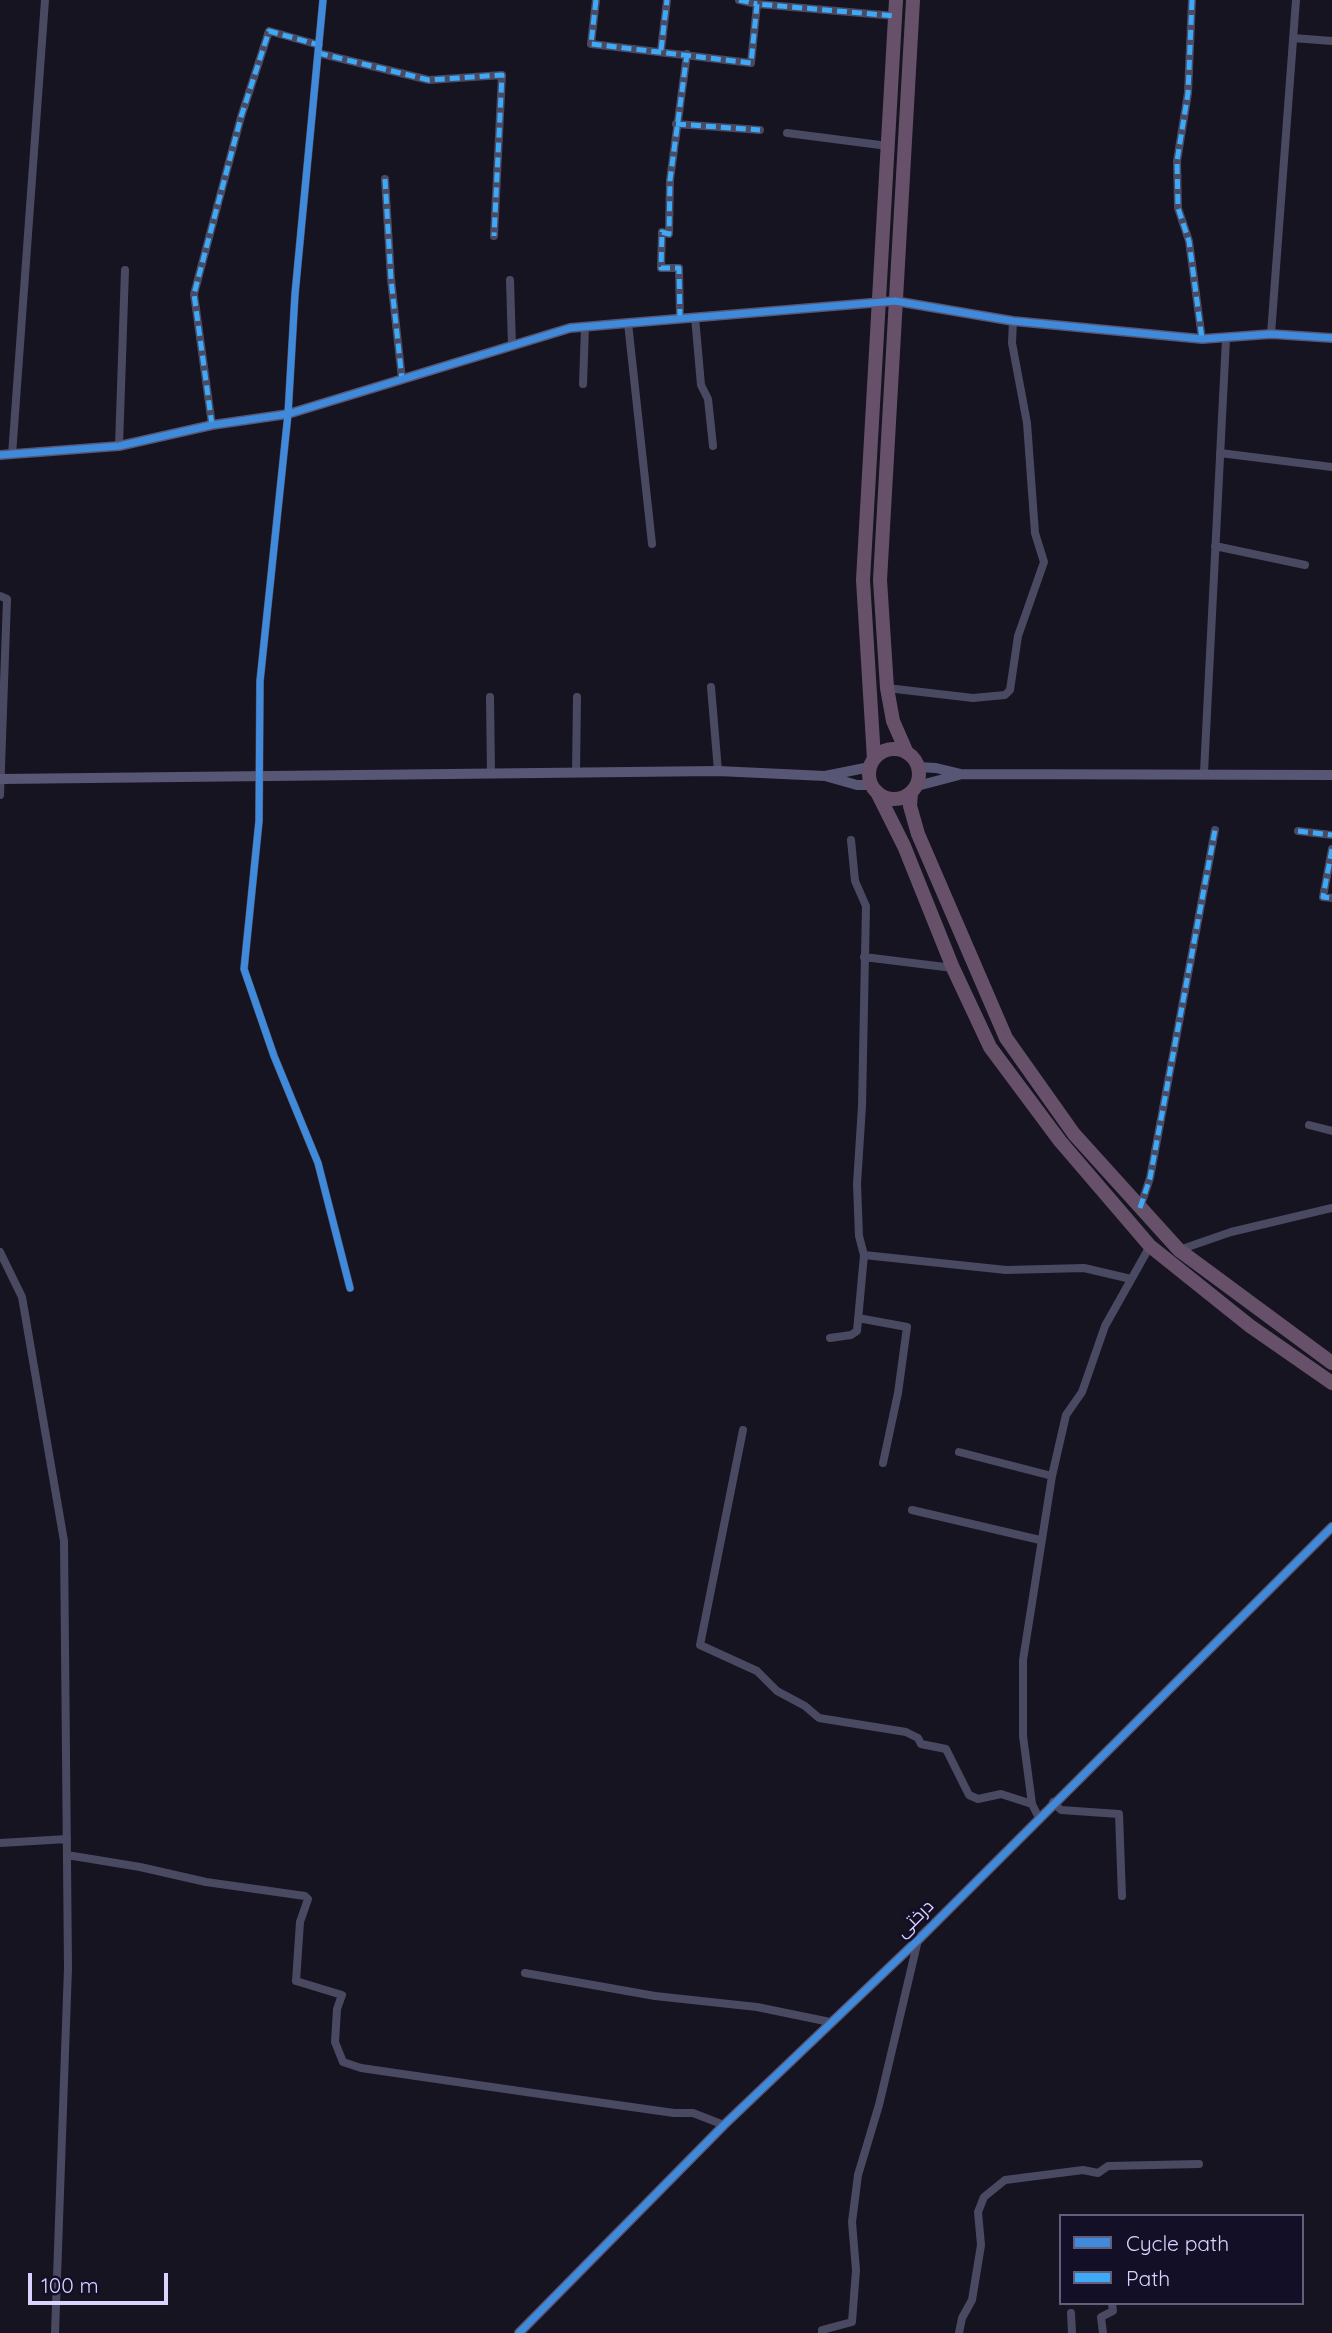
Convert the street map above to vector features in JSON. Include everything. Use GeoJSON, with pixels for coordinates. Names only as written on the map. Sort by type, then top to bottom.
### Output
{"type":"FeatureCollection","features":[{"type":"Feature","properties":{"kind":"highway"},"geometry":{"type":"LineString","coordinates":[[896,0],[863,580],[874,789],[904,846],[953,968],[990,1047],[1060,1141],[1150,1246],[1250,1326],[1332,1382]]}},
{"type":"Feature","properties":{"kind":"highway"},"geometry":{"type":"LineString","coordinates":[[913,0],[880,580],[887,688],[893,721],[907,753],[918,767],[910,806],[918,834],[1006,1038],[1074,1134],[1178,1250],[1332,1363]]}},
{"type":"Feature","properties":{"kind":"highway"},"geometry":{"type":"LineString","coordinates":[[872,763],[890,750],[907,753]]}},
{"type":"Feature","properties":{"kind":"highway"},"geometry":{"type":"LineString","coordinates":[[874,789],[894,799],[914,789]]}},
{"type":"Feature","properties":{"kind":"street"},"geometry":{"type":"LineString","coordinates":[[12,455],[45,0]]}},
{"type":"Feature","properties":{"kind":"street"},"geometry":{"type":"LineString","coordinates":[[323,0],[295,294],[288,414],[260,681],[259,821],[244,969],[274,1056],[318,1163],[350,1288]]}},
{"type":"Feature","properties":{"kind":"street"},"geometry":{"type":"LineString","coordinates":[[596,0],[591,44],[661,50],[751,63],[757,4]]}},
{"type":"Feature","properties":{"kind":"street"},"geometry":{"type":"LineString","coordinates":[[661,50],[667,0]]}},
{"type":"Feature","properties":{"kind":"street"},"geometry":{"type":"LineString","coordinates":[[739,0],[757,4],[795,3],[895,16]]}},
{"type":"Feature","properties":{"kind":"street"},"geometry":{"type":"LineString","coordinates":[[1192,0],[1188,93],[1177,161],[1178,197],[1199,300],[1202,339]]}},
{"type":"Feature","properties":{"kind":"street"},"geometry":{"type":"LineString","coordinates":[[1271,334],[1296,0]]}},
{"type":"Feature","properties":{"kind":"street"},"geometry":{"type":"LineString","coordinates":[[212,425],[194,293],[241,117],[270,31],[318,49],[429,80],[502,75],[494,236]]}},
{"type":"Feature","properties":{"kind":"street"},"geometry":{"type":"LineString","coordinates":[[1293,38],[1332,41]]}},
{"type":"Feature","properties":{"kind":"street"},"geometry":{"type":"LineString","coordinates":[[680,318],[679,268],[661,268],[663,232],[669,234],[676,124],[687,54]]}},
{"type":"Feature","properties":{"kind":"street"},"geometry":{"type":"LineString","coordinates":[[676,124],[760,130]]}},
{"type":"Feature","properties":{"kind":"street"},"geometry":{"type":"LineString","coordinates":[[787,133],[888,146]]}},
{"type":"Feature","properties":{"kind":"street"},"geometry":{"type":"LineString","coordinates":[[385,179],[391,279],[402,379]]}},
{"type":"Feature","properties":{"kind":"street"},"geometry":{"type":"LineString","coordinates":[[119,446],[125,270]]}},
{"type":"Feature","properties":{"kind":"street"},"geometry":{"type":"LineString","coordinates":[[510,281],[512,346]]}},
{"type":"Feature","properties":{"kind":"street"},"geometry":{"type":"LineString","coordinates":[[0,455],[119,446],[212,425],[288,414],[570,328],[680,318],[895,301],[1013,321],[1202,339],[1226,340],[1271,334],[1332,338]]}},
{"type":"Feature","properties":{"kind":"street"},"geometry":{"type":"LineString","coordinates":[[695,317],[701,386],[708,399],[713,446]]}},
{"type":"Feature","properties":{"kind":"street"},"geometry":{"type":"LineString","coordinates":[[887,688],[973,698],[1005,695],[1010,690],[1018,636],[1044,562],[1035,533],[1027,423],[1012,343],[1013,321]]}},
{"type":"Feature","properties":{"kind":"street"},"geometry":{"type":"LineString","coordinates":[[628,323],[652,544]]}},
{"type":"Feature","properties":{"kind":"street"},"geometry":{"type":"LineString","coordinates":[[583,384],[585,327]]}},
{"type":"Feature","properties":{"kind":"street"},"geometry":{"type":"LineString","coordinates":[[1204,772],[1226,340]]}},
{"type":"Feature","properties":{"kind":"street"},"geometry":{"type":"LineString","coordinates":[[1220,453],[1332,467]]}},
{"type":"Feature","properties":{"kind":"street"},"geometry":{"type":"LineString","coordinates":[[1215,546],[1305,565]]}},
{"type":"Feature","properties":{"kind":"street"},"geometry":{"type":"LineString","coordinates":[[0,596],[7,599],[0,795]]}},
{"type":"Feature","properties":{"kind":"street"},"geometry":{"type":"LineString","coordinates":[[711,687],[718,771]]}},
{"type":"Feature","properties":{"kind":"street"},"geometry":{"type":"LineString","coordinates":[[490,697],[491,774]]}},
{"type":"Feature","properties":{"kind":"street"},"geometry":{"type":"LineString","coordinates":[[576,773],[577,697]]}},
{"type":"Feature","properties":{"kind":"street"},"geometry":{"type":"LineString","coordinates":[[825,776],[872,763]]}},
{"type":"Feature","properties":{"kind":"street"},"geometry":{"type":"LineString","coordinates":[[918,767],[961,774],[1204,772],[1332,775]]}},
{"type":"Feature","properties":{"kind":"street"},"geometry":{"type":"LineString","coordinates":[[0,779],[718,771],[825,776],[874,789]]}},
{"type":"Feature","properties":{"kind":"street"},"geometry":{"type":"LineString","coordinates":[[914,789],[961,774]]}},
{"type":"Feature","properties":{"kind":"street"},"geometry":{"type":"LineString","coordinates":[[1140,1208],[1150,1178],[1215,830]]}},
{"type":"Feature","properties":{"kind":"street"},"geometry":{"type":"LineString","coordinates":[[1298,831],[1332,835]]}},
{"type":"Feature","properties":{"kind":"street"},"geometry":{"type":"LineString","coordinates":[[830,1338],[855,1334],[864,1255],[859,1236],[857,1184],[862,1106],[866,905],[855,881],[851,840]]}},
{"type":"Feature","properties":{"kind":"street"},"geometry":{"type":"LineString","coordinates":[[1332,849],[1323,897],[1332,898]]}},
{"type":"Feature","properties":{"kind":"street"},"geometry":{"type":"LineString","coordinates":[[864,957],[953,968]]}},
{"type":"Feature","properties":{"kind":"street"},"geometry":{"type":"LineString","coordinates":[[1309,1125],[1332,1131]]}},
{"type":"Feature","properties":{"kind":"street"},"geometry":{"type":"LineString","coordinates":[[1178,1250],[1231,1233],[1332,1208]]}},
{"type":"Feature","properties":{"kind":"street"},"geometry":{"type":"LineString","coordinates":[[1038,1816],[1032,1804],[1023,1736],[1023,1660],[1052,1476],[1066,1415],[1082,1392],[1105,1326],[1150,1246]]}},
{"type":"Feature","properties":{"kind":"street"},"geometry":{"type":"LineString","coordinates":[[0,1252],[22,1297],[64,1541],[68,1969],[55,2333]]}},
{"type":"Feature","properties":{"kind":"street"},"geometry":{"type":"LineString","coordinates":[[864,1255],[1006,1270],[1084,1268],[1131,1279]]}},
{"type":"Feature","properties":{"kind":"street"},"geometry":{"type":"LineString","coordinates":[[858,1318],[907,1327],[898,1393],[883,1463]]}},
{"type":"Feature","properties":{"kind":"street"},"geometry":{"type":"LineString","coordinates":[[743,1430],[700,1645],[757,1671],[777,1691],[805,1706],[819,1718],[906,1732],[918,1738],[921,1744],[946,1749],[969,1795],[978,1799],[1001,1794],[1032,1804]]}},
{"type":"Feature","properties":{"kind":"street"},"geometry":{"type":"LineString","coordinates":[[960,1452],[1052,1476]]}},
{"type":"Feature","properties":{"kind":"street"},"geometry":{"type":"LineString","coordinates":[[912,1510],[1040,1540]]}},
{"type":"Feature","properties":{"kind":"street","name":"درختی"},"geometry":{"type":"LineString","coordinates":[[519,2333],[724,2125],[918,1940],[1038,1816],[1332,1527]]}},
{"type":"Feature","properties":{"kind":"street"},"geometry":{"type":"LineString","coordinates":[[1053,1802],[1060,1810],[1119,1814],[1122,1896]]}},
{"type":"Feature","properties":{"kind":"street"},"geometry":{"type":"LineString","coordinates":[[0,1843],[67,1839]]}},
{"type":"Feature","properties":{"kind":"street"},"geometry":{"type":"LineString","coordinates":[[67,1855],[206,1882],[305,1896],[308,1899],[300,1922],[296,1981],[342,1995],[337,2009],[335,2042],[342,2062],[361,2068],[526,2092],[674,2113],[693,2113],[724,2125]]}},
{"type":"Feature","properties":{"kind":"street"},"geometry":{"type":"LineString","coordinates":[[822,2333],[822,2330],[852,2322],[856,2270],[852,2222],[858,2175],[879,2105],[918,1940]]}},
{"type":"Feature","properties":{"kind":"street"},"geometry":{"type":"LineString","coordinates":[[525,1973],[655,1996],[757,2007],[830,2022]]}},
{"type":"Feature","properties":{"kind":"street"},"geometry":{"type":"LineString","coordinates":[[960,2333],[962,2318],[972,2300],[981,2245],[978,2212],[984,2197],[1005,2180],[1083,2170],[1098,2173],[1108,2166],[1199,2164]]}},
{"type":"Feature","properties":{"kind":"street"},"geometry":{"type":"LineString","coordinates":[[1103,2333],[1101,2317],[1113,2311],[1112,2305]]}},
{"type":"Feature","properties":{"kind":"street"},"geometry":{"type":"LineString","coordinates":[[1071,2313],[1072,2333]]}},
{"type":"Feature","properties":{"kind":"marked path"},"geometry":{"type":"LineString","coordinates":[[596,0],[591,44],[751,63],[757,4],[895,16]]}},
{"type":"Feature","properties":{"kind":"marked path"},"geometry":{"type":"LineString","coordinates":[[661,50],[667,0]]}},
{"type":"Feature","properties":{"kind":"marked path"},"geometry":{"type":"LineString","coordinates":[[739,0],[757,4]]}},
{"type":"Feature","properties":{"kind":"marked path"},"geometry":{"type":"LineString","coordinates":[[1192,0],[1188,93],[1177,161],[1178,208],[1189,241],[1202,339]]}},
{"type":"Feature","properties":{"kind":"marked path"},"geometry":{"type":"LineString","coordinates":[[212,425],[194,294],[241,117],[269,31],[319,45]]}},
{"type":"Feature","properties":{"kind":"marked path"},"geometry":{"type":"LineString","coordinates":[[318,53],[429,80],[502,75],[494,236]]}},
{"type":"Feature","properties":{"kind":"marked path"},"geometry":{"type":"LineString","coordinates":[[680,319],[679,268],[661,268],[662,232],[669,234],[670,180],[687,54]]}},
{"type":"Feature","properties":{"kind":"marked path"},"geometry":{"type":"LineString","coordinates":[[676,124],[760,130]]}},
{"type":"Feature","properties":{"kind":"marked path"},"geometry":{"type":"LineString","coordinates":[[385,179],[391,279],[402,379]]}},
{"type":"Feature","properties":{"kind":"marked path"},"geometry":{"type":"LineString","coordinates":[[1140,1208],[1150,1178],[1215,830]]}},
{"type":"Feature","properties":{"kind":"marked path"},"geometry":{"type":"LineString","coordinates":[[1298,831],[1332,835]]}},
{"type":"Feature","properties":{"kind":"marked path"},"geometry":{"type":"LineString","coordinates":[[1332,849],[1323,897],[1332,898]]}},
{"type":"Feature","properties":{"kind":"cycle path"},"geometry":{"type":"LineString","coordinates":[[323,0],[295,294],[288,414],[260,681],[259,821],[244,969],[274,1056],[318,1163],[350,1288]]}},
{"type":"Feature","properties":{"kind":"cycle path"},"geometry":{"type":"LineString","coordinates":[[0,455],[119,446],[212,425],[288,414],[570,328],[895,301],[1013,321],[1202,339],[1271,334],[1332,338]]}},
{"type":"Feature","properties":{"kind":"cycle path"},"geometry":{"type":"LineString","coordinates":[[519,2333],[724,2125],[918,1940],[1332,1527]]}}]}
